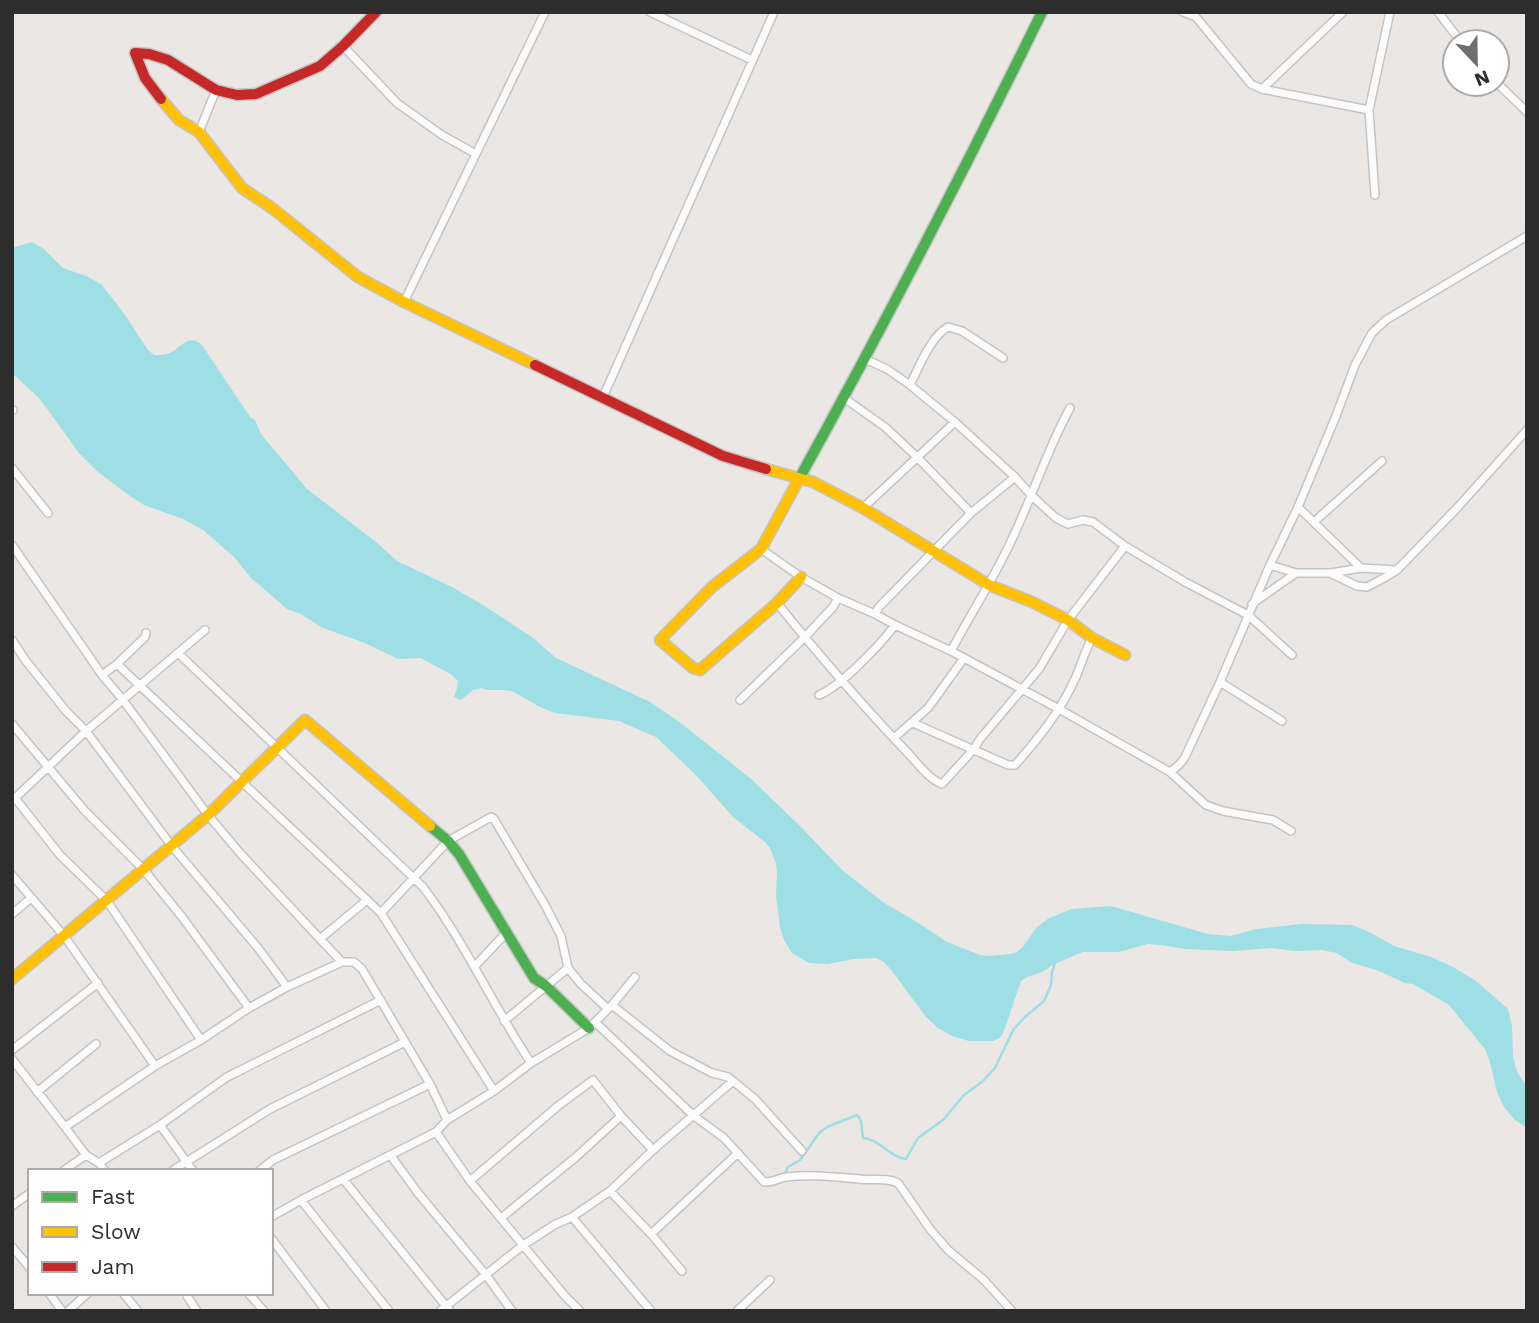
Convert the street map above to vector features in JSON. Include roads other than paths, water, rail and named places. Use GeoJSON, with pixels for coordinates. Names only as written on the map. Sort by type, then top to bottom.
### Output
{"type":"FeatureCollection","features":[{"type":"Feature","properties":{"kind":"street"},"geometry":{"type":"LineString","coordinates":[[376,12],[320,66],[256,94],[237,95],[216,90],[168,60],[135,53],[152,89],[178,120],[199,132],[242,188],[272,208],[358,277],[404,302],[723,456],[813,482],[863,508],[989,585],[1068,620],[1091,638],[1125,655]]}},
{"type":"Feature","properties":{"kind":"street"},"geometry":{"type":"LineString","coordinates":[[404,302],[545,12]]}},
{"type":"Feature","properties":{"kind":"street"},"geometry":{"type":"LineString","coordinates":[[650,12],[752,60]]}},
{"type":"Feature","properties":{"kind":"street"},"geometry":{"type":"LineString","coordinates":[[603,397],[774,12]]}},
{"type":"Feature","properties":{"kind":"street"},"geometry":{"type":"LineString","coordinates":[[801,577],[777,603],[700,670],[693,668],[660,640],[712,587],[761,549],[865,359],[1042,12]]}},
{"type":"Feature","properties":{"kind":"street"},"geometry":{"type":"LineString","coordinates":[[1183,12],[1197,14],[1251,84],[1262,89],[1369,110]]}},
{"type":"Feature","properties":{"kind":"street"},"geometry":{"type":"LineString","coordinates":[[1262,89],[1343,12]]}},
{"type":"Feature","properties":{"kind":"street"},"geometry":{"type":"LineString","coordinates":[[1375,195],[1369,110],[1390,12]]}},
{"type":"Feature","properties":{"kind":"street"},"geometry":{"type":"LineString","coordinates":[[1438,12],[1450,28]]}},
{"type":"Feature","properties":{"kind":"street"},"geometry":{"type":"LineString","coordinates":[[343,46],[397,103],[442,135],[476,154]]}},
{"type":"Feature","properties":{"kind":"street"},"geometry":{"type":"LineString","coordinates":[[199,132],[216,90]]}},
{"type":"Feature","properties":{"kind":"street"},"geometry":{"type":"LineString","coordinates":[[1511,97],[1527,112]]}},
{"type":"Feature","properties":{"kind":"street"},"geometry":{"type":"LineString","coordinates":[[1170,772],[1185,757],[1220,682],[1252,604],[1298,507],[1355,365],[1372,333],[1386,320],[1527,236]]}},
{"type":"Feature","properties":{"kind":"street"},"geometry":{"type":"LineString","coordinates":[[910,385],[933,341],[948,327],[962,331],[1003,358]]}},
{"type":"Feature","properties":{"kind":"street"},"geometry":{"type":"LineString","coordinates":[[865,359],[887,369],[910,385],[955,422],[1056,518],[1068,524],[1083,520],[1093,522],[1125,546],[1248,615],[1292,654]]}},
{"type":"Feature","properties":{"kind":"street"},"geometry":{"type":"LineString","coordinates":[[844,398],[885,427],[971,513]]}},
{"type":"Feature","properties":{"kind":"street"},"geometry":{"type":"LineString","coordinates":[[951,651],[1014,536],[1070,408]]}},
{"type":"Feature","properties":{"kind":"street"},"geometry":{"type":"LineString","coordinates":[[863,508],[955,422]]}},
{"type":"Feature","properties":{"kind":"street"},"geometry":{"type":"LineString","coordinates":[[1330,573],[1357,586],[1367,587],[1396,570],[1458,507],[1527,430]]}},
{"type":"Feature","properties":{"kind":"street"},"geometry":{"type":"LineString","coordinates":[[1314,522],[1382,461]]}},
{"type":"Feature","properties":{"kind":"street"},"geometry":{"type":"LineString","coordinates":[[12,468],[48,513]]}},
{"type":"Feature","properties":{"kind":"street"},"geometry":{"type":"LineString","coordinates":[[875,614],[971,513],[1015,477]]}},
{"type":"Feature","properties":{"kind":"street"},"geometry":{"type":"LineString","coordinates":[[1298,507],[1361,568]]}},
{"type":"Feature","properties":{"kind":"street"},"geometry":{"type":"LineString","coordinates":[[12,545],[16,558],[208,815],[342,962]]}},
{"type":"Feature","properties":{"kind":"street"},"geometry":{"type":"LineString","coordinates":[[777,603],[894,738],[931,778],[942,784],[1023,691],[1068,620],[1125,546]]}},
{"type":"Feature","properties":{"kind":"street"},"geometry":{"type":"LineString","coordinates":[[761,549],[801,577],[838,598],[951,651],[1170,772],[1206,805],[1223,811],[1273,820],[1291,831]]}},
{"type":"Feature","properties":{"kind":"street"},"geometry":{"type":"LineString","coordinates":[[1270,565],[1296,573],[1330,573],[1361,568],[1396,570]]}},
{"type":"Feature","properties":{"kind":"street"},"geometry":{"type":"LineString","coordinates":[[1252,604],[1296,573]]}},
{"type":"Feature","properties":{"kind":"street"},"geometry":{"type":"LineString","coordinates":[[740,700],[805,637],[838,598]]}},
{"type":"Feature","properties":{"kind":"street"},"geometry":{"type":"LineString","coordinates":[[819,695],[842,679],[883,642],[895,625]]}},
{"type":"Feature","properties":{"kind":"street"},"geometry":{"type":"LineString","coordinates":[[15,798],[86,731],[205,630]]}},
{"type":"Feature","properties":{"kind":"street"},"geometry":{"type":"LineString","coordinates":[[102,675],[117,664],[146,634]]}},
{"type":"Feature","properties":{"kind":"street"},"geometry":{"type":"LineString","coordinates":[[912,723],[1008,765],[1015,765],[1059,709],[1091,638]]}},
{"type":"Feature","properties":{"kind":"street"},"geometry":{"type":"LineString","coordinates":[[12,640],[65,711],[86,731],[171,845],[258,948],[287,988]]}},
{"type":"Feature","properties":{"kind":"street"},"geometry":{"type":"LineString","coordinates":[[178,653],[414,878],[433,900],[531,1063]]}},
{"type":"Feature","properties":{"kind":"street"},"geometry":{"type":"LineString","coordinates":[[894,738],[928,708],[964,658]]}},
{"type":"Feature","properties":{"kind":"street"},"geometry":{"type":"LineString","coordinates":[[117,664],[381,913],[494,1091]]}},
{"type":"Feature","properties":{"kind":"street"},"geometry":{"type":"LineString","coordinates":[[1220,682],[1282,721]]}},
{"type":"Feature","properties":{"kind":"street"},"geometry":{"type":"LineString","coordinates":[[12,979],[208,815],[305,719],[448,841],[459,854],[534,978],[592,1025],[694,1116],[724,1138],[764,1182],[817,1175],[859,1180],[890,1180],[898,1183],[948,1250],[984,1280],[1012,1311]]}},
{"type":"Feature","properties":{"kind":"street"},"geometry":{"type":"LineString","coordinates":[[12,724],[85,811],[144,870],[249,1008]]}},
{"type":"Feature","properties":{"kind":"street"},"geometry":{"type":"LineString","coordinates":[[12,787],[15,798],[60,855],[107,901],[201,1040]]}},
{"type":"Feature","properties":{"kind":"street"},"geometry":{"type":"LineString","coordinates":[[381,913],[448,841],[491,817],[545,905],[561,936],[568,968],[581,984],[670,1051],[712,1073],[728,1077],[755,1099],[802,1151]]}},
{"type":"Feature","properties":{"kind":"street"},"geometry":{"type":"LineString","coordinates":[[12,875],[65,937],[155,1066]]}},
{"type":"Feature","properties":{"kind":"street"},"geometry":{"type":"LineString","coordinates":[[12,914],[31,898]]}},
{"type":"Feature","properties":{"kind":"street"},"geometry":{"type":"LineString","coordinates":[[320,939],[367,900]]}},
{"type":"Feature","properties":{"kind":"street"},"geometry":{"type":"LineString","coordinates":[[475,966],[506,933]]}},
{"type":"Feature","properties":{"kind":"street"},"geometry":{"type":"LineString","coordinates":[[65,1127],[155,1066],[249,1008],[342,962],[354,962],[362,969],[430,1084],[447,1119]]}},
{"type":"Feature","properties":{"kind":"street"},"geometry":{"type":"LineString","coordinates":[[504,1021],[568,968]]}},
{"type":"Feature","properties":{"kind":"street"},"geometry":{"type":"LineString","coordinates":[[273,1216],[436,1132],[447,1119],[592,1025],[635,977]]}},
{"type":"Feature","properties":{"kind":"street"},"geometry":{"type":"LineString","coordinates":[[12,1050],[98,983]]}},
{"type":"Feature","properties":{"kind":"street"},"geometry":{"type":"LineString","coordinates":[[99,1163],[160,1125],[227,1077],[381,1000]]}},
{"type":"Feature","properties":{"kind":"street"},"geometry":{"type":"LineString","coordinates":[[175,1169],[270,1108],[405,1042]]}},
{"type":"Feature","properties":{"kind":"street"},"geometry":{"type":"LineString","coordinates":[[37,1092],[96,1044]]}},
{"type":"Feature","properties":{"kind":"street"},"geometry":{"type":"LineString","coordinates":[[12,1059],[86,1155],[104,1169]]}},
{"type":"Feature","properties":{"kind":"street"},"geometry":{"type":"LineString","coordinates":[[470,1181],[558,1106],[593,1080],[621,1116],[653,1150]]}},
{"type":"Feature","properties":{"kind":"street"},"geometry":{"type":"LineString","coordinates":[[343,1179],[446,1309],[522,1246],[610,1191],[733,1081]]}},
{"type":"Feature","properties":{"kind":"street"},"geometry":{"type":"LineString","coordinates":[[261,1169],[273,1160],[430,1084]]}},
{"type":"Feature","properties":{"kind":"street"},"geometry":{"type":"LineString","coordinates":[[501,1218],[621,1116]]}},
{"type":"Feature","properties":{"kind":"street"},"geometry":{"type":"LineString","coordinates":[[160,1125],[192,1169]]}},
{"type":"Feature","properties":{"kind":"street"},"geometry":{"type":"LineString","coordinates":[[436,1132],[470,1181],[522,1246],[580,1311]]}},
{"type":"Feature","properties":{"kind":"street"},"geometry":{"type":"LineString","coordinates":[[651,1234],[738,1153]]}},
{"type":"Feature","properties":{"kind":"street"},"geometry":{"type":"LineString","coordinates":[[66,1169],[86,1155]]}},
{"type":"Feature","properties":{"kind":"street"},"geometry":{"type":"LineString","coordinates":[[391,1156],[512,1311]]}},
{"type":"Feature","properties":{"kind":"street"},"geometry":{"type":"LineString","coordinates":[[610,1191],[682,1271]]}},
{"type":"Feature","properties":{"kind":"street"},"geometry":{"type":"LineString","coordinates":[[12,1206],[28,1195]]}},
{"type":"Feature","properties":{"kind":"street"},"geometry":{"type":"LineString","coordinates":[[301,1200],[389,1311]]}},
{"type":"Feature","properties":{"kind":"street"},"geometry":{"type":"LineString","coordinates":[[572,1217],[651,1311]]}},
{"type":"Feature","properties":{"kind":"street"},"geometry":{"type":"LineString","coordinates":[[273,1241],[326,1311]]}},
{"type":"Feature","properties":{"kind":"street"},"geometry":{"type":"LineString","coordinates":[[12,1247],[28,1266]]}},
{"type":"Feature","properties":{"kind":"street"},"geometry":{"type":"LineString","coordinates":[[737,1311],[770,1280]]}},
{"type":"Feature","properties":{"kind":"street"},"geometry":{"type":"LineString","coordinates":[[50,1295],[62,1311]]}},
{"type":"Feature","properties":{"kind":"street"},"geometry":{"type":"LineString","coordinates":[[70,1310],[86,1295]]}},
{"type":"Feature","properties":{"kind":"street"},"geometry":{"type":"LineString","coordinates":[[125,1295],[138,1311]]}},
{"type":"Feature","properties":{"kind":"street"},"geometry":{"type":"LineString","coordinates":[[250,1295],[264,1311]]}},
{"type":"Feature","properties":{"kind":"street"},"geometry":{"type":"LineString","coordinates":[[187,1296],[197,1311]]}},
{"type":"Feature","properties":{"kind":"water"},"geometry":{"type":"Polygon","coordinates":[[[32,242],[44,249],[63,268],[101,284],[154,355],[170,353],[193,340],[202,345],[251,418],[255,420],[261,434],[307,489],[397,561],[483,605],[533,638],[556,658],[650,702],[678,721],[750,778],[842,870],[884,903],[947,942],[980,955],[1010,954],[1023,947],[1036,928],[1049,918],[1072,909],[1111,906],[1208,934],[1231,936],[1256,929],[1302,924],[1352,925],[1394,946],[1431,957],[1455,968],[1476,981],[1508,1009],[1512,1026],[1513,1058],[1517,1072],[1527,1087],[1527,1128],[1515,1120],[1504,1107],[1485,1049],[1449,1005],[1413,984],[1352,963],[1337,953],[1273,948],[1233,951],[1185,949],[1148,944],[1118,952],[1083,952],[1021,981],[1000,1038],[993,1041],[969,1041],[938,1028],[926,1017],[892,971],[876,958],[828,964],[809,963],[792,953],[780,927],[776,863],[770,848],[733,817],[695,774],[656,737],[619,721],[555,713],[512,691],[481,688],[473,690],[461,700],[454,697],[458,681],[452,675],[421,658],[398,659],[365,643],[323,628],[301,614],[287,609],[203,530],[183,519],[144,505],[98,472],[79,453],[40,399],[12,373],[12,248],[32,242]]]}},
{"type":"Feature","properties":{"kind":"waterway"},"geometry":{"type":"LineString","coordinates":[[785,1173],[788,1167],[800,1160],[820,1132],[857,1115],[861,1121],[863,1138],[874,1141],[894,1155],[906,1159],[918,1138],[943,1120],[964,1095],[995,1068],[1013,1030],[1044,1001],[1051,985],[1056,960]]}}]}
